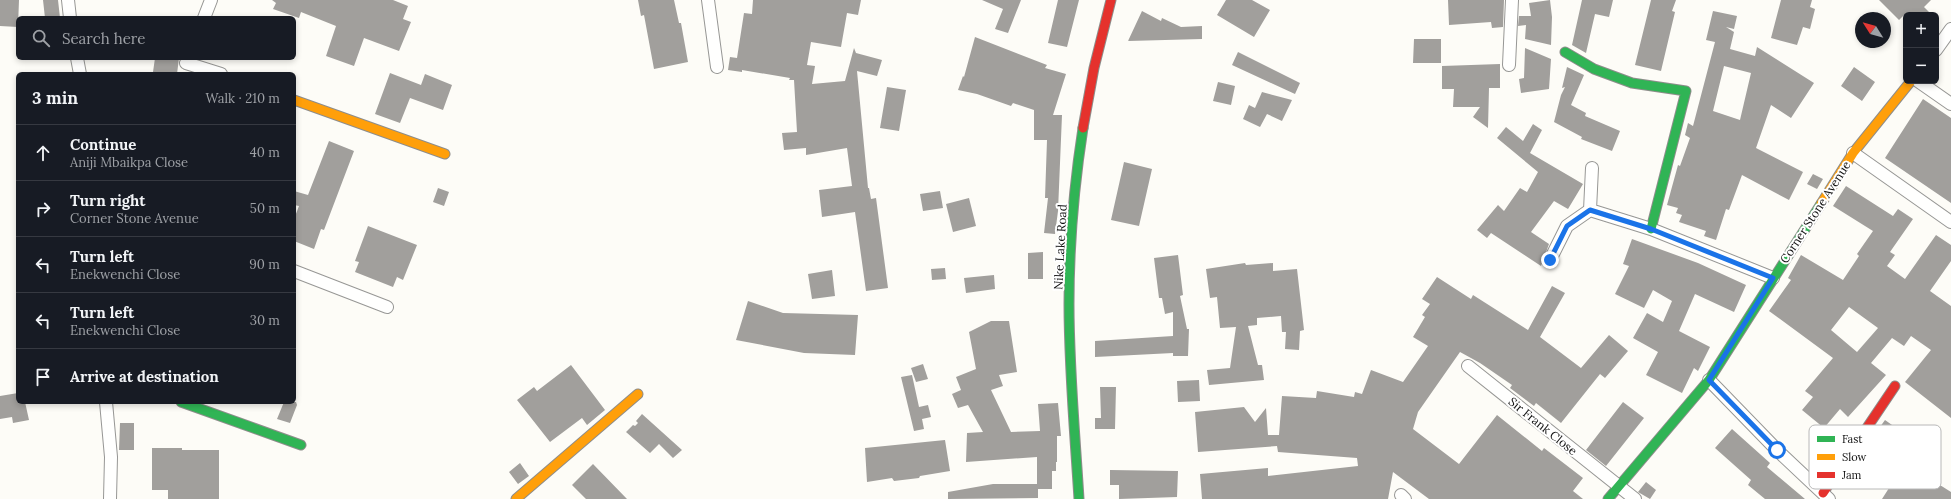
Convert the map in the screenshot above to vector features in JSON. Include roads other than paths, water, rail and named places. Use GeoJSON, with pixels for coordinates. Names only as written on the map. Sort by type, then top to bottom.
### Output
{"type":"FeatureCollection","features":[{"type":"Feature","properties":{"kind":"street"},"geometry":{"type":"LineString","coordinates":[[68,0],[70,16]]}},
{"type":"Feature","properties":{"kind":"street"},"geometry":{"type":"LineString","coordinates":[[205,16],[211,0]]}},
{"type":"Feature","properties":{"kind":"street"},"geometry":{"type":"LineString","coordinates":[[708,0],[717,67]]}},
{"type":"Feature","properties":{"kind":"street","name":"Nike Lake Road"},"geometry":{"type":"LineString","coordinates":[[1079,499],[1070,332],[1069,278],[1075,204],[1087,101],[1111,0]]}},
{"type":"Feature","properties":{"kind":"street"},"geometry":{"type":"LineString","coordinates":[[1510,65],[1512,0]]}},
{"type":"Feature","properties":{"kind":"street"},"geometry":{"type":"LineString","coordinates":[[1937,48],[1951,29]]}},
{"type":"Feature","properties":{"kind":"street"},"geometry":{"type":"LineString","coordinates":[[1565,52],[1594,69],[1632,83],[1686,91],[1651,229]]}},
{"type":"Feature","properties":{"kind":"street"},"geometry":{"type":"LineString","coordinates":[[77,60],[80,72]]}},
{"type":"Feature","properties":{"kind":"street"},"geometry":{"type":"LineString","coordinates":[[186,65],[213,72]]}},
{"type":"Feature","properties":{"kind":"street","name":"Corner Stone Avenue"},"geometry":{"type":"LineString","coordinates":[[1608,499],[1709,380],[1853,153],[1909,84]]}},
{"type":"Feature","properties":{"kind":"street"},"geometry":{"type":"LineString","coordinates":[[1922,84],[1951,104]]}},
{"type":"Feature","properties":{"kind":"street"},"geometry":{"type":"LineString","coordinates":[[296,101],[445,154]]}},
{"type":"Feature","properties":{"kind":"street"},"geometry":{"type":"LineString","coordinates":[[1853,153],[1951,222]]}},
{"type":"Feature","properties":{"kind":"street"},"geometry":{"type":"LineString","coordinates":[[1590,210],[1592,168]]}},
{"type":"Feature","properties":{"kind":"street"},"geometry":{"type":"LineString","coordinates":[[1590,210],[1651,229],[1773,278]]}},
{"type":"Feature","properties":{"kind":"street"},"geometry":{"type":"LineString","coordinates":[[1550,260],[1567,226],[1590,210]]}},
{"type":"Feature","properties":{"kind":"street"},"geometry":{"type":"LineString","coordinates":[[296,271],[387,308]]}},
{"type":"Feature","properties":{"kind":"street","name":"Sir Frank Close"},"geometry":{"type":"LineString","coordinates":[[1468,366],[1636,499]]}},
{"type":"Feature","properties":{"kind":"street"},"geometry":{"type":"LineString","coordinates":[[1709,380],[1777,450],[1809,480]]}},
{"type":"Feature","properties":{"kind":"street"},"geometry":{"type":"LineString","coordinates":[[1871,425],[1895,386]]}},
{"type":"Feature","properties":{"kind":"street"},"geometry":{"type":"LineString","coordinates":[[516,499],[547,474],[638,394]]}},
{"type":"Feature","properties":{"kind":"street"},"geometry":{"type":"LineString","coordinates":[[106,404],[111,457],[110,499]]}},
{"type":"Feature","properties":{"kind":"street"},"geometry":{"type":"LineString","coordinates":[[187,404],[301,445]]}},
{"type":"Feature","properties":{"kind":"street"},"geometry":{"type":"LineString","coordinates":[[1819,489],[1826,496]]}}]}
